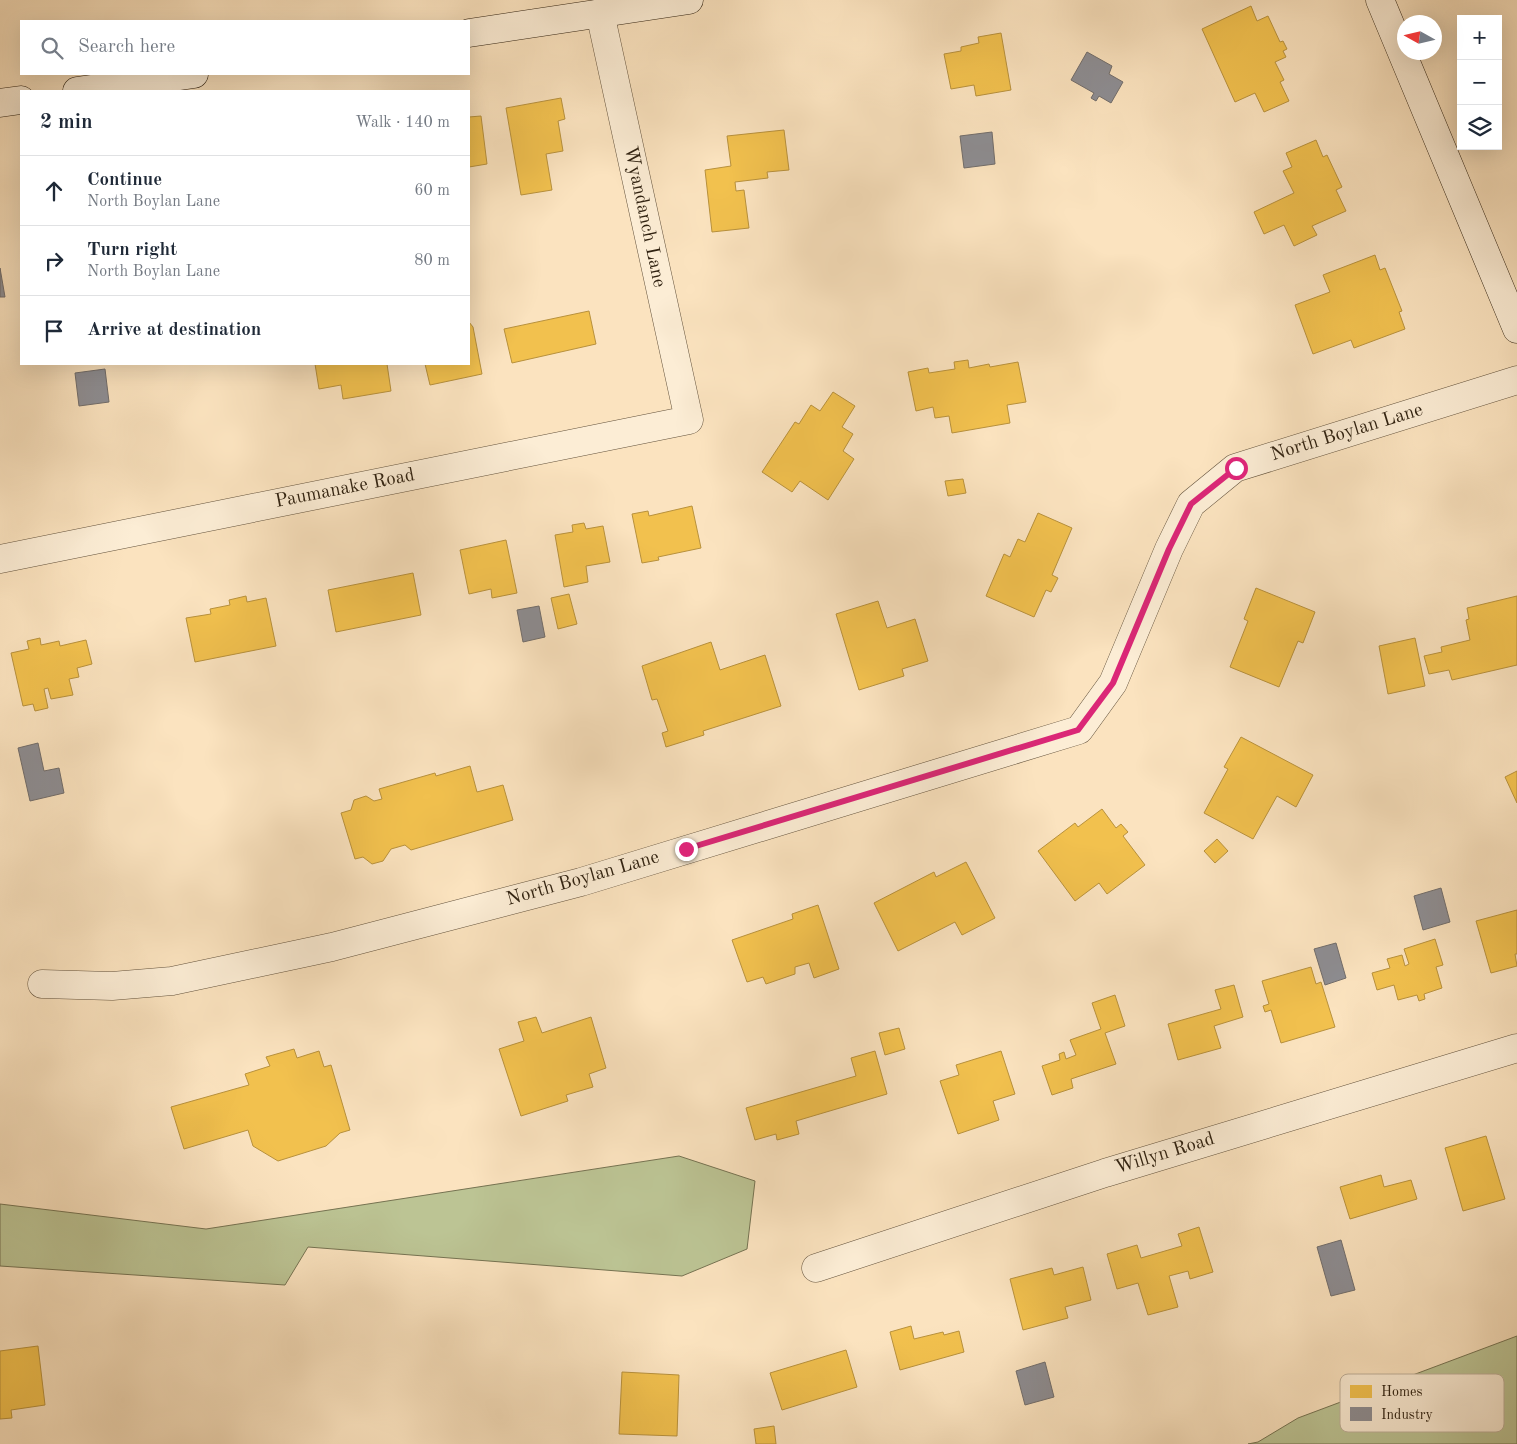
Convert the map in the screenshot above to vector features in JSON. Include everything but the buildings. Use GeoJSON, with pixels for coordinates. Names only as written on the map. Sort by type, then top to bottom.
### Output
{"type":"FeatureCollection","features":[{"type":"Feature","properties":{"kind":"street"},"geometry":{"type":"LineString","coordinates":[[470,33],[689,0]]}},
{"type":"Feature","properties":{"kind":"street"},"geometry":{"type":"LineString","coordinates":[[1380,0],[1517,329]]}},
{"type":"Feature","properties":{"kind":"street","name":"Wyandanch Lane"},"geometry":{"type":"LineString","coordinates":[[600,13],[689,420]]}},
{"type":"Feature","properties":{"kind":"street"},"geometry":{"type":"LineString","coordinates":[[84,90],[187,75]]}},
{"type":"Feature","properties":{"kind":"street"},"geometry":{"type":"LineString","coordinates":[[0,103],[20,100]]}},
{"type":"Feature","properties":{"kind":"street","name":"North Boylan Lane"},"geometry":{"type":"LineString","coordinates":[[42,984],[112,986],[172,981],[332,947],[581,882],[1078,730],[1113,683],[1169,549],[1191,504],[1228,474],[1236,468],[1517,380]]}},
{"type":"Feature","properties":{"kind":"street","name":"Paumanake Road"},"geometry":{"type":"LineString","coordinates":[[0,559],[689,420]]}},
{"type":"Feature","properties":{"kind":"street","name":"Willyn Road"},"geometry":{"type":"LineString","coordinates":[[816,1268],[1105,1173],[1517,1048]]}},
{"type":"Feature","properties":{"kind":"green space"},"geometry":{"type":"Polygon","coordinates":[[[679,1156],[755,1181],[747,1249],[682,1276],[308,1247],[285,1285],[0,1266],[0,1204],[206,1229],[679,1156]]]}},
{"type":"Feature","properties":{"kind":"green space"},"geometry":{"type":"Polygon","coordinates":[[[1517,1336],[1517,1444],[1248,1444],[1258,1442],[1298,1418],[1340,1402],[1340,1432],[1504,1432],[1504,1374],[1416,1374],[1517,1336]]]}},
{"type":"Feature","properties":{"kind":"route"},"geometry":{"type":"LineString","coordinates":[[686,849],[1078,730],[1113,683],[1169,549],[1191,504],[1236,468]]}}]}
